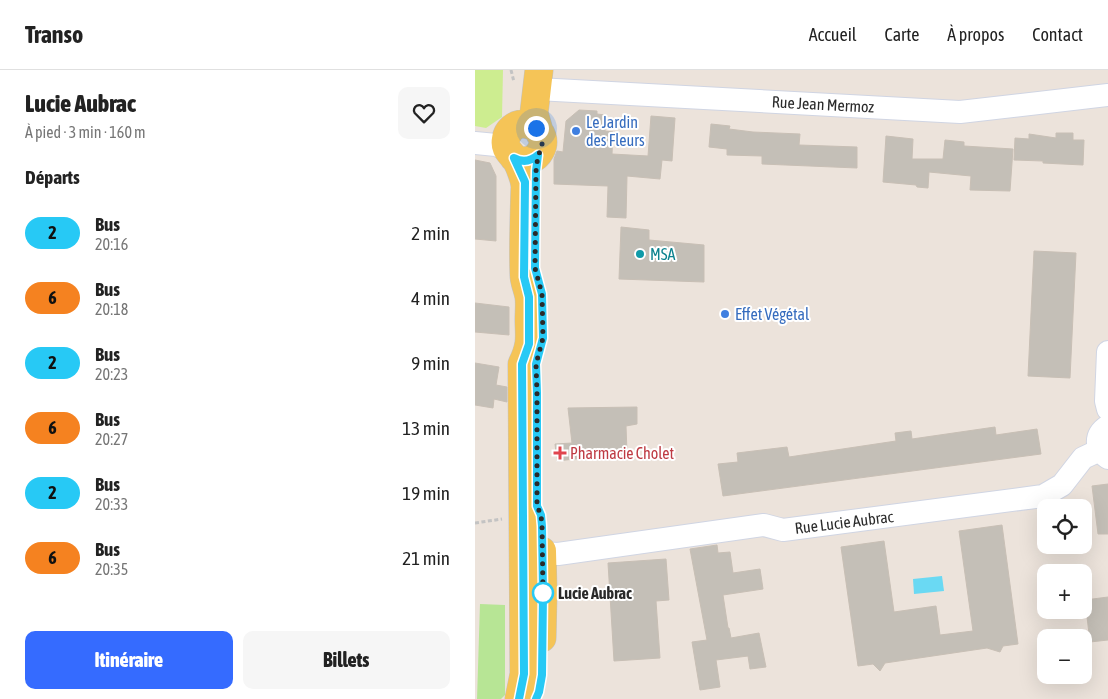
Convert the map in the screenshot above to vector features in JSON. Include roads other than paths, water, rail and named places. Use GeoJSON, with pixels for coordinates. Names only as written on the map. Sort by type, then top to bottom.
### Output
{"type":"FeatureCollection","features":[{"type":"Feature","properties":{"kind":"main road"},"geometry":{"type":"LineString","coordinates":[[519,699],[524,674],[522,364],[529,344],[529,297],[524,277],[525,182],[523,144],[532,76]]}},
{"type":"Feature","properties":{"kind":"main road"},"geometry":{"type":"LineString","coordinates":[[523,144],[536,171],[535,268],[542,294],[543,338],[536,364],[537,506],[541,515],[543,593],[542,675],[536,699]]}},
{"type":"Feature","properties":{"kind":"street","name":"Rue Jean Mermoz"},"geometry":{"type":"LineString","coordinates":[[532,76],[959,112],[1108,95]]}},
{"type":"Feature","properties":{"kind":"street"},"geometry":{"type":"LineString","coordinates":[[475,143],[496,145],[523,144]]}},
{"type":"Feature","properties":{"kind":"street"},"geometry":{"type":"LineString","coordinates":[[1108,352],[1106,401],[1108,409]]}},
{"type":"Feature","properties":{"kind":"street","name":"Rue Lucie Aubrac"},"geometry":{"type":"LineString","coordinates":[[542,553],[558,554],[763,525],[783,530],[1043,496],[1062,485],[1083,458],[1104,454],[1098,445],[1099,435],[1108,426]]}},
{"type":"Feature","properties":{"kind":"water"},"geometry":{"type":"Polygon","coordinates":[[[942,576],[944,591],[914,594],[913,579],[942,576]]]}},
{"type":"Feature","properties":{"kind":"place","name":"Le Jardin des Fleurs"},"geometry":{"type":"Point","coordinates":[576,131]}},
{"type":"Feature","properties":{"kind":"place","name":"MSA"},"geometry":{"type":"Point","coordinates":[640,254]}},
{"type":"Feature","properties":{"kind":"place","name":"Effet Végétal"},"geometry":{"type":"Point","coordinates":[725,314]}},
{"type":"Feature","properties":{"kind":"place","name":"Pharmacie Cholet"},"geometry":{"type":"Point","coordinates":[560,453]}},
{"type":"Feature","properties":{"kind":"place","name":"Lucie Aubrac"},"geometry":{"type":"Point","coordinates":[543,593]}}]}
